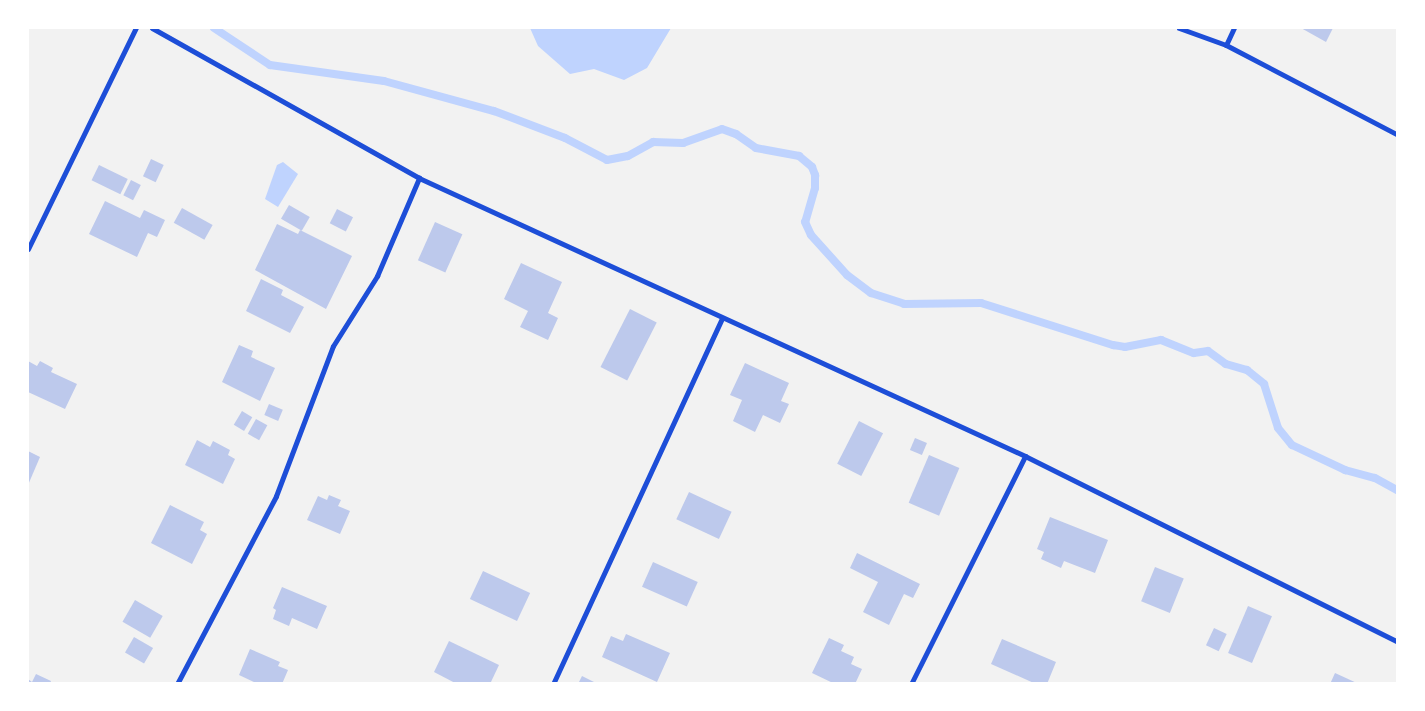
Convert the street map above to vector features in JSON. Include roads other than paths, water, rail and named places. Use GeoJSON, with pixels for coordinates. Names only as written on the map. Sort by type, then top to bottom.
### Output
{"type":"FeatureCollection","features":[{"type":"Feature","properties":{"kind":"street"},"geometry":{"type":"LineString","coordinates":[[28,249],[136,28]]}},
{"type":"Feature","properties":{"kind":"street"},"geometry":{"type":"LineString","coordinates":[[152,28],[419,178],[1025,456],[1398,642]]}},
{"type":"Feature","properties":{"kind":"street"},"geometry":{"type":"LineString","coordinates":[[1179,28],[1226,45],[1398,135]]}},
{"type":"Feature","properties":{"kind":"street"},"geometry":{"type":"LineString","coordinates":[[1226,45],[1234,28]]}},
{"type":"Feature","properties":{"kind":"street"},"geometry":{"type":"LineString","coordinates":[[177,684],[276,496],[333,346],[377,276],[419,178]]}},
{"type":"Feature","properties":{"kind":"street"},"geometry":{"type":"LineString","coordinates":[[552,684],[722,318]]}},
{"type":"Feature","properties":{"kind":"street"},"geometry":{"type":"LineString","coordinates":[[911,684],[1025,456]]}},
{"type":"Feature","properties":{"kind":"water"},"geometry":{"type":"Polygon","coordinates":[[[530,28],[671,28],[647,68],[624,80],[594,69],[570,74],[538,46],[530,28]]]}},
{"type":"Feature","properties":{"kind":"water"},"geometry":{"type":"Polygon","coordinates":[[[283,162],[298,174],[278,207],[265,199],[277,165],[283,162]]]}},
{"type":"Feature","properties":{"kind":"waterway"},"geometry":{"type":"LineString","coordinates":[[214,28],[270,65],[384,81],[494,111],[565,138],[607,160],[628,156],[653,142],[683,143],[722,129],[736,134],[756,148],[799,156],[812,167],[815,175],[815,188],[805,222],[811,235],[847,275],[871,293],[904,304],[981,303],[1113,345],[1125,347],[1161,340],[1194,353],[1208,351],[1226,364],[1247,370],[1264,384],[1278,428],[1292,445],[1345,470],[1375,478],[1398,491]]}}]}
